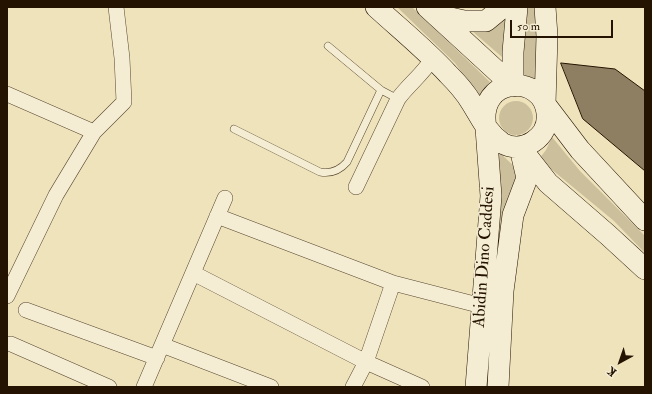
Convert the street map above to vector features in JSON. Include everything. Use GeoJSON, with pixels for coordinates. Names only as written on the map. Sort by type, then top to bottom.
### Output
{"type":"FeatureCollection","features":[{"type":"Feature","properties":{"kind":"main road"},"geometry":{"type":"LineString","coordinates":[[376,7],[448,74],[470,101],[486,128],[493,136],[503,144],[520,148],[529,145],[544,132],[547,122],[545,104],[547,36],[545,7]]}},
{"type":"Feature","properties":{"kind":"main road"},"geometry":{"type":"LineString","coordinates":[[430,10],[464,21],[486,21],[503,7]]}},
{"type":"Feature","properties":{"kind":"main road"},"geometry":{"type":"LineString","coordinates":[[512,86],[516,7]]}},
{"type":"Feature","properties":{"kind":"main road"},"geometry":{"type":"LineString","coordinates":[[430,10],[512,86]]}},
{"type":"Feature","properties":{"kind":"main road"},"geometry":{"type":"LineString","coordinates":[[486,128],[484,117],[486,106],[491,97],[500,90],[512,86],[520,85],[531,89],[539,95],[580,150],[645,220]]}},
{"type":"Feature","properties":{"kind":"main road","name":"Abidin Dino Caddesi"},"geometry":{"type":"LineString","coordinates":[[476,387],[491,196],[486,128]]}},
{"type":"Feature","properties":{"kind":"main road"},"geometry":{"type":"LineString","coordinates":[[520,148],[548,183],[645,269]]}},
{"type":"Feature","properties":{"kind":"main road","name":"Abidin Dino Caddesi"},"geometry":{"type":"LineString","coordinates":[[498,387],[503,291],[513,215],[527,178],[520,148]]}},
{"type":"Feature","properties":{"kind":"street"},"geometry":{"type":"LineString","coordinates":[[9,289],[56,195],[94,132],[124,102],[122,58],[116,7]]}},
{"type":"Feature","properties":{"kind":"street"},"geometry":{"type":"LineString","coordinates":[[356,187],[398,99],[405,89],[427,68],[432,59]]}},
{"type":"Feature","properties":{"kind":"street"},"geometry":{"type":"LineString","coordinates":[[7,94],[94,132]]}},
{"type":"Feature","properties":{"kind":"street"},"geometry":{"type":"LineString","coordinates":[[144,387],[225,198]]}},
{"type":"Feature","properties":{"kind":"street"},"geometry":{"type":"LineString","coordinates":[[217,216],[393,283],[482,306]]}},
{"type":"Feature","properties":{"kind":"street"},"geometry":{"type":"LineString","coordinates":[[193,273],[366,362],[422,387]]}},
{"type":"Feature","properties":{"kind":"street"},"geometry":{"type":"LineString","coordinates":[[353,387],[366,362],[393,283]]}},
{"type":"Feature","properties":{"kind":"street"},"geometry":{"type":"LineString","coordinates":[[26,310],[271,387]]}},
{"type":"Feature","properties":{"kind":"street"},"geometry":{"type":"LineString","coordinates":[[11,344],[109,387]]}},
{"type":"Feature","properties":{"kind":"lane"},"geometry":{"type":"LineString","coordinates":[[328,46],[381,90],[398,99]]}},
{"type":"Feature","properties":{"kind":"lane"},"geometry":{"type":"LineString","coordinates":[[234,129],[320,172],[334,172],[344,166],[347,162],[381,90]]}},
{"type":"Feature","properties":{"kind":"shaded area"},"geometry":{"type":"Polygon","coordinates":[[[397,7],[412,7],[490,82],[479,96],[455,63],[397,7]]]}},
{"type":"Feature","properties":{"kind":"shaded area"},"geometry":{"type":"Polygon","coordinates":[[[526,7],[536,7],[539,45],[537,84],[527,76],[517,71],[526,7]]]}},
{"type":"Feature","properties":{"kind":"shaded area"},"geometry":{"type":"Polygon","coordinates":[[[508,14],[502,57],[472,31],[508,14]]]}},
{"type":"Feature","properties":{"kind":"shaded area"},"geometry":{"type":"Polygon","coordinates":[[[516,101],[528,106],[533,118],[528,130],[516,135],[504,130],[499,118],[504,106],[516,101]]]}},
{"type":"Feature","properties":{"kind":"shaded area"},"geometry":{"type":"Polygon","coordinates":[[[552,137],[580,171],[645,236],[645,253],[614,221],[539,159],[546,150],[552,137]]]}},
{"type":"Feature","properties":{"kind":"shaded area"},"geometry":{"type":"Polygon","coordinates":[[[499,152],[518,170],[502,233],[488,387],[484,387],[498,232],[499,152]]]}},
{"type":"Feature","properties":{"kind":"building"},"geometry":{"type":"Polygon","coordinates":[[[561,63],[615,69],[645,91],[645,171],[583,119],[561,63]]]}}]}
